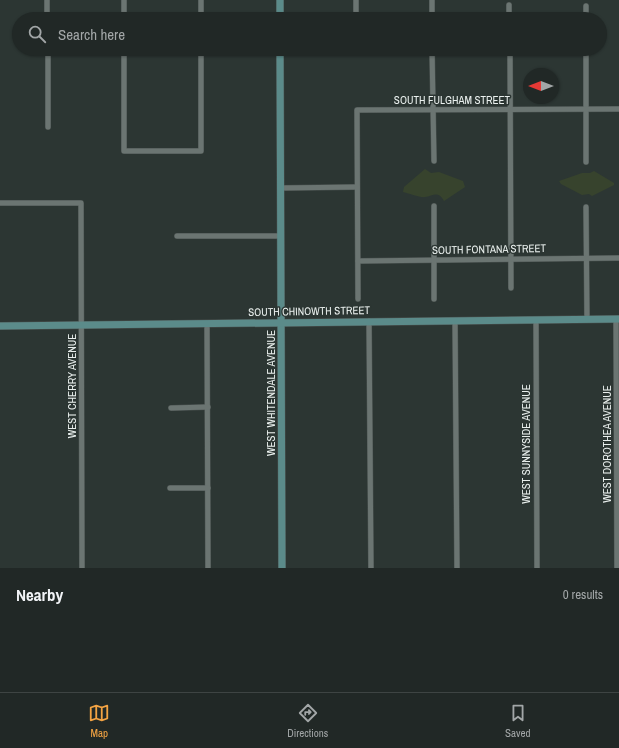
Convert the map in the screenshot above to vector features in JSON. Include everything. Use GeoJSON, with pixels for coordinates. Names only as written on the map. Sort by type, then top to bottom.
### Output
{"type":"FeatureCollection","features":[{"type":"Feature","properties":{"kind":"street"},"geometry":{"type":"LineString","coordinates":[[47,0],[48,12]]}},
{"type":"Feature","properties":{"kind":"street"},"geometry":{"type":"LineString","coordinates":[[124,0],[124,12]]}},
{"type":"Feature","properties":{"kind":"street"},"geometry":{"type":"LineString","coordinates":[[201,0],[201,12]]}},
{"type":"Feature","properties":{"kind":"street"},"geometry":{"type":"LineString","coordinates":[[280,0],[280,12]]}},
{"type":"Feature","properties":{"kind":"street"},"geometry":{"type":"LineString","coordinates":[[356,0],[356,12]]}},
{"type":"Feature","properties":{"kind":"street"},"geometry":{"type":"LineString","coordinates":[[432,0],[432,12]]}},
{"type":"Feature","properties":{"kind":"street"},"geometry":{"type":"LineString","coordinates":[[509,5],[509,12]]}},
{"type":"Feature","properties":{"kind":"street"},"geometry":{"type":"LineString","coordinates":[[586,6],[586,12]]}},
{"type":"Feature","properties":{"kind":"street"},"geometry":{"type":"LineString","coordinates":[[48,56],[48,127]]}},
{"type":"Feature","properties":{"kind":"street"},"geometry":{"type":"LineString","coordinates":[[124,56],[124,151],[201,151],[201,56]]}},
{"type":"Feature","properties":{"kind":"street","name":"WEST WHITENDALE AVENUE"},"geometry":{"type":"LineString","coordinates":[[280,56],[282,568]]}},
{"type":"Feature","properties":{"kind":"street"},"geometry":{"type":"LineString","coordinates":[[432,56],[434,161]]}},
{"type":"Feature","properties":{"kind":"street"},"geometry":{"type":"LineString","coordinates":[[510,56],[511,288]]}},
{"type":"Feature","properties":{"kind":"street"},"geometry":{"type":"LineString","coordinates":[[586,56],[586,162]]}},
{"type":"Feature","properties":{"kind":"street","name":"SOUTH FULGHAM STREET"},"geometry":{"type":"LineString","coordinates":[[357,187],[357,110],[619,109]]}},
{"type":"Feature","properties":{"kind":"street"},"geometry":{"type":"LineString","coordinates":[[280,188],[357,187],[358,299]]}},
{"type":"Feature","properties":{"kind":"street","name":"WEST CHERRY AVENUE"},"geometry":{"type":"LineString","coordinates":[[0,203],[81,203],[82,568]]}},
{"type":"Feature","properties":{"kind":"street"},"geometry":{"type":"LineString","coordinates":[[434,206],[434,299]]}},
{"type":"Feature","properties":{"kind":"street"},"geometry":{"type":"LineString","coordinates":[[586,206],[587,319]]}},
{"type":"Feature","properties":{"kind":"street"},"geometry":{"type":"LineString","coordinates":[[177,236],[281,236]]}},
{"type":"Feature","properties":{"kind":"street","name":"SOUTH FONTANA STREET"},"geometry":{"type":"LineString","coordinates":[[358,261],[619,258]]}},
{"type":"Feature","properties":{"kind":"street","name":"SOUTH CHINOWTH STREET"},"geometry":{"type":"LineString","coordinates":[[0,326],[618,319]]}},
{"type":"Feature","properties":{"kind":"street","name":"WEST DOROTHEA AVENUE"},"geometry":{"type":"LineString","coordinates":[[617,568],[618,319]]}},
{"type":"Feature","properties":{"kind":"street","name":"WEST SUNNYSIDE AVENUE"},"geometry":{"type":"LineString","coordinates":[[536,320],[537,568]]}},
{"type":"Feature","properties":{"kind":"street"},"geometry":{"type":"LineString","coordinates":[[455,321],[457,568]]}},
{"type":"Feature","properties":{"kind":"street"},"geometry":{"type":"LineString","coordinates":[[369,322],[371,568]]}},
{"type":"Feature","properties":{"kind":"street"},"geometry":{"type":"LineString","coordinates":[[207,324],[208,568]]}},
{"type":"Feature","properties":{"kind":"street"},"geometry":{"type":"LineString","coordinates":[[171,408],[208,407]]}},
{"type":"Feature","properties":{"kind":"street"},"geometry":{"type":"LineString","coordinates":[[170,488],[208,488]]}},
{"type":"Feature","properties":{"kind":"green space"},"geometry":{"type":"Polygon","coordinates":[[[425,169],[431,173],[439,172],[463,181],[465,187],[444,201],[440,196],[435,194],[423,197],[403,192],[404,187],[425,169]]]}},
{"type":"Feature","properties":{"kind":"green space"},"geometry":{"type":"Polygon","coordinates":[[[594,171],[614,183],[614,185],[592,196],[589,194],[582,195],[561,184],[559,181],[582,173],[590,173],[594,171]]]}}]}
